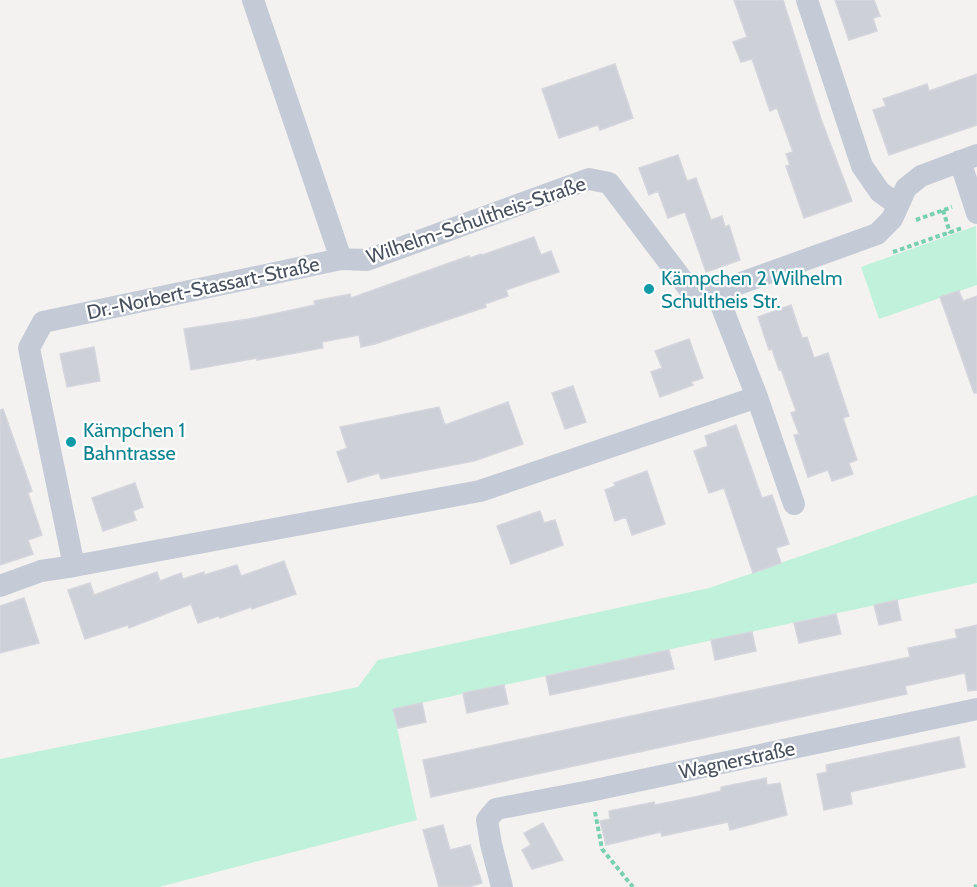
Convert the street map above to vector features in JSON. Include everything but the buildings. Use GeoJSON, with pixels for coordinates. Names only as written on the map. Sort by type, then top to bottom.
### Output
{"type":"FeatureCollection","features":[{"type":"Feature","properties":{"kind":"street","name":"Dr.-Norbert-Stassart-Straße"},"geometry":{"type":"LineString","coordinates":[[74,566],[29,348],[43,322],[341,259],[253,0]]}},
{"type":"Feature","properties":{"kind":"street"},"geometry":{"type":"LineString","coordinates":[[807,0],[862,166],[880,192],[897,204]]}},
{"type":"Feature","properties":{"kind":"street","name":"Wilhelm-Schultheis-Straße"},"geometry":{"type":"LineString","coordinates":[[341,259],[367,260],[588,179],[609,183],[696,298],[877,234],[892,219],[906,188],[921,176],[969,158]]}},
{"type":"Feature","properties":{"kind":"street"},"geometry":{"type":"LineString","coordinates":[[969,158],[972,213]]}},
{"type":"Feature","properties":{"kind":"street"},"geometry":{"type":"LineString","coordinates":[[716,292],[757,397],[794,504]]}},
{"type":"Feature","properties":{"kind":"street"},"geometry":{"type":"LineString","coordinates":[[0,586],[41,571],[480,491],[757,397]]}},
{"type":"Feature","properties":{"kind":"street","name":"Wagnerstraße"},"geometry":{"type":"LineString","coordinates":[[502,887],[487,820],[496,808],[590,791],[977,709]]}},
{"type":"Feature","properties":{"kind":"path"},"geometry":{"type":"LineString","coordinates":[[914,220],[943,210],[972,213]]}},
{"type":"Feature","properties":{"kind":"path"},"geometry":{"type":"LineString","coordinates":[[943,210],[950,232]]}},
{"type":"Feature","properties":{"kind":"path"},"geometry":{"type":"LineString","coordinates":[[900,250],[950,232],[972,213]]}},
{"type":"Feature","properties":{"kind":"path"},"geometry":{"type":"LineString","coordinates":[[590,791],[602,849],[633,887]]}},
{"type":"Feature","properties":{"kind":"green space"},"geometry":{"type":"Polygon","coordinates":[[[976,226],[977,285],[879,319],[861,267],[976,226]]]}},
{"type":"Feature","properties":{"kind":"green space"},"geometry":{"type":"Polygon","coordinates":[[[977,495],[977,583],[393,709],[417,820],[159,887],[0,887],[0,759],[358,687],[378,660],[709,588],[977,495]]]}},
{"type":"Feature","properties":{"kind":"place","name":"Kämpchen 2 Wilhelm Schultheis Str."},"geometry":{"type":"Point","coordinates":[649,289]}},
{"type":"Feature","properties":{"kind":"place","name":"Kämpchen 1 Bahntrasse"},"geometry":{"type":"Point","coordinates":[71,442]}}]}
